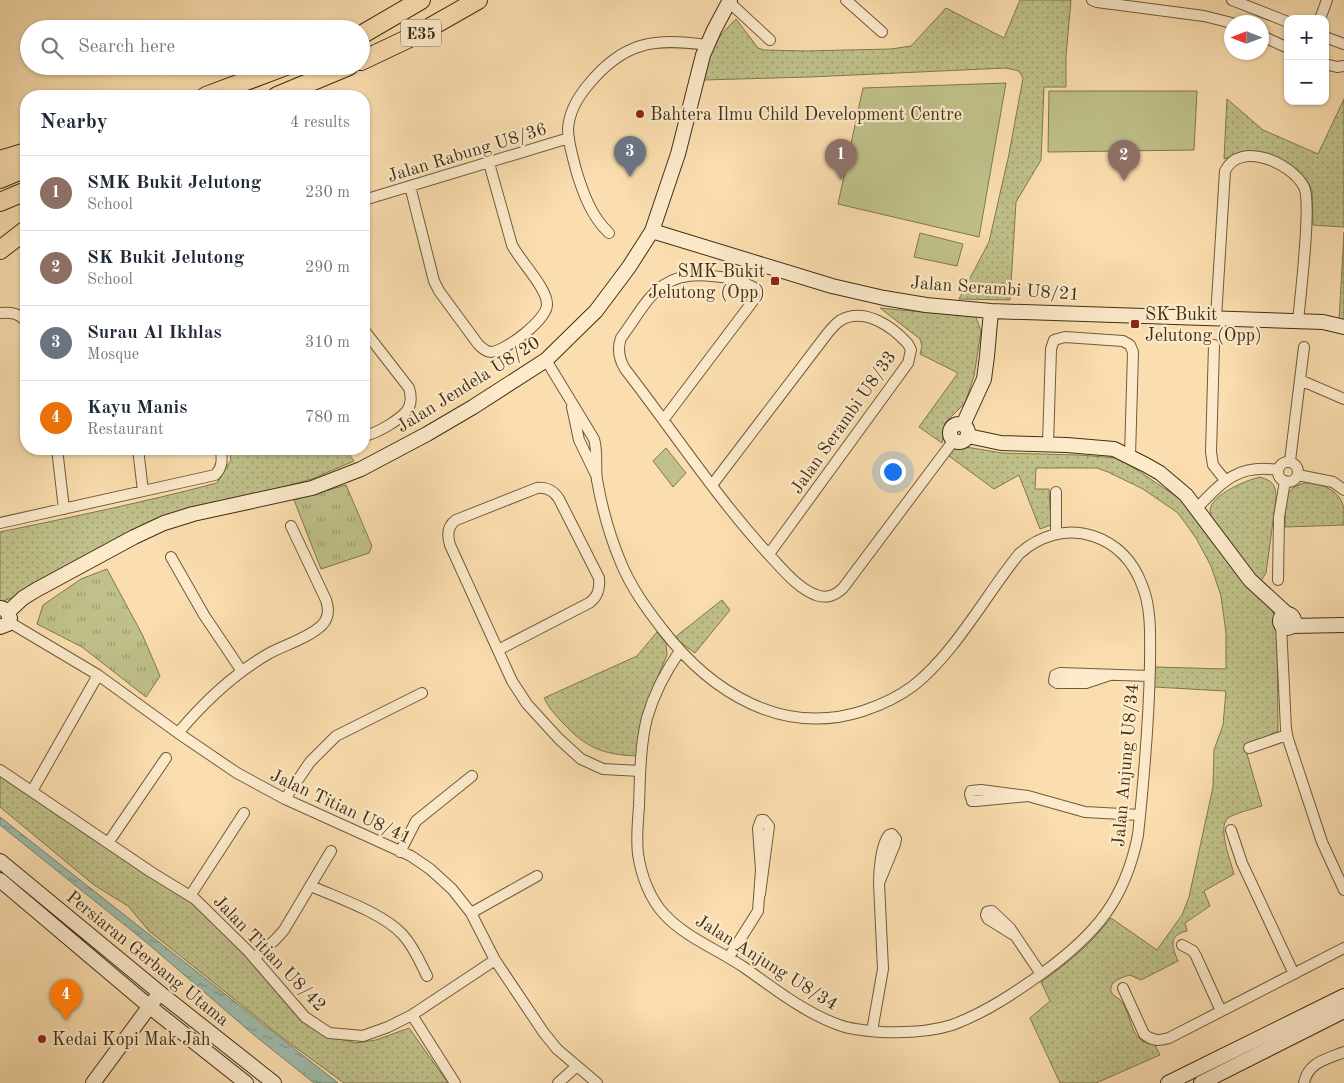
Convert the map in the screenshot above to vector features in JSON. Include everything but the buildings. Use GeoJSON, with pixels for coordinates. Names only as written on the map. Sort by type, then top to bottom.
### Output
{"type":"FeatureCollection","features":[{"type":"Feature","properties":{"kind":"highway","name":"E35"},"geometry":{"type":"LineString","coordinates":[[370,30],[421,0]]}},
{"type":"Feature","properties":{"kind":"highway","name":"E35"},"geometry":{"type":"LineString","coordinates":[[370,57],[420,33],[478,0]]}},
{"type":"Feature","properties":{"kind":"highway"},"geometry":{"type":"LineString","coordinates":[[221,90],[261,75]]}},
{"type":"Feature","properties":{"kind":"highway"},"geometry":{"type":"LineString","coordinates":[[291,90],[327,75]]}},
{"type":"Feature","properties":{"kind":"highway"},"geometry":{"type":"LineString","coordinates":[[0,160],[20,154]]}},
{"type":"Feature","properties":{"kind":"highway"},"geometry":{"type":"LineString","coordinates":[[0,179],[20,171]]}},
{"type":"Feature","properties":{"kind":"highway"},"geometry":{"type":"LineString","coordinates":[[0,202],[20,194]]}},
{"type":"Feature","properties":{"kind":"highway"},"geometry":{"type":"LineString","coordinates":[[0,250],[20,235]]}},
{"type":"Feature","properties":{"kind":"street"},"geometry":{"type":"LineString","coordinates":[[846,0],[882,32]]}},
{"type":"Feature","properties":{"kind":"street"},"geometry":{"type":"LineString","coordinates":[[1092,0],[1204,16],[1224,21]]}},
{"type":"Feature","properties":{"kind":"street"},"geometry":{"type":"LineString","coordinates":[[1321,15],[1327,0]]}},
{"type":"Feature","properties":{"kind":"street"},"geometry":{"type":"LineString","coordinates":[[730,1],[770,40]]}},
{"type":"Feature","properties":{"kind":"street","name":"Jalan Jendela U8/20"},"geometry":{"type":"LineString","coordinates":[[4,617],[23,598],[42,586],[164,523],[193,514],[312,488],[361,469],[472,407],[546,360],[596,311],[629,268],[652,231],[678,154],[700,65],[714,30],[730,1]]}},
{"type":"Feature","properties":{"kind":"street"},"geometry":{"type":"LineString","coordinates":[[1236,1],[1284,20]]}},
{"type":"Feature","properties":{"kind":"street"},"geometry":{"type":"LineString","coordinates":[[1329,38],[1344,44]]}},
{"type":"Feature","properties":{"kind":"street"},"geometry":{"type":"LineString","coordinates":[[1269,39],[1284,46]]}},
{"type":"Feature","properties":{"kind":"street","name":"Jalan Rabung U8/36"},"geometry":{"type":"LineString","coordinates":[[370,198],[568,138],[570,117],[580,95],[602,70],[616,57],[628,50],[645,44],[660,42],[677,41],[707,45]]}},
{"type":"Feature","properties":{"kind":"street"},"geometry":{"type":"LineString","coordinates":[[1329,65],[1344,66]]}},
{"type":"Feature","properties":{"kind":"street"},"geometry":{"type":"LineString","coordinates":[[568,138],[588,203],[601,225],[609,233]]}},
{"type":"Feature","properties":{"kind":"street"},"geometry":{"type":"LineString","coordinates":[[1216,318],[1225,171],[1229,163],[1235,158],[1247,156],[1267,158],[1279,163],[1297,177],[1304,187],[1308,206],[1298,322]]}},
{"type":"Feature","properties":{"kind":"street"},"geometry":{"type":"LineString","coordinates":[[410,186],[434,281],[439,291],[483,349],[490,352],[498,350],[526,332],[546,313],[548,305],[542,288],[516,254],[512,245],[489,163]]}},
{"type":"Feature","properties":{"kind":"street","name":"Jalan Serambi U8/21"},"geometry":{"type":"LineString","coordinates":[[652,231],[800,277],[862,293],[926,305],[991,310],[1323,322],[1344,327]]}},
{"type":"Feature","properties":{"kind":"street"},"geometry":{"type":"LineString","coordinates":[[664,419],[753,301],[755,291],[753,287],[728,278],[705,275],[670,280],[658,288],[621,338],[618,351],[622,364],[748,532],[793,579],[817,596],[825,597],[838,594],[954,440],[951,430],[957,424],[966,430],[1000,443],[1048,444],[1114,449],[1130,456],[1171,481],[1186,495],[1250,580],[1274,603],[1287,621],[1318,626],[1344,625]]}},
{"type":"Feature","properties":{"kind":"street"},"geometry":{"type":"LineString","coordinates":[[966,430],[984,379],[991,310]]}},
{"type":"Feature","properties":{"kind":"street"},"geometry":{"type":"LineString","coordinates":[[0,313],[15,313],[20,316]]}},
{"type":"Feature","properties":{"kind":"street","name":"Jalan Serambi U8/33"},"geometry":{"type":"LineString","coordinates":[[712,485],[827,334],[842,320],[852,316],[878,320],[908,344],[911,350],[908,363],[769,554]]}},
{"type":"Feature","properties":{"kind":"street"},"geometry":{"type":"LineString","coordinates":[[1048,444],[1051,349],[1054,340],[1065,337],[1123,341],[1130,344],[1133,352],[1130,456]]}},
{"type":"Feature","properties":{"kind":"street"},"geometry":{"type":"LineString","coordinates":[[370,338],[409,388],[411,395],[408,410],[402,416],[376,433],[370,434]]}},
{"type":"Feature","properties":{"kind":"street"},"geometry":{"type":"LineString","coordinates":[[1214,345],[1211,452],[1213,465],[1225,480]]}},
{"type":"Feature","properties":{"kind":"street"},"geometry":{"type":"LineString","coordinates":[[1290,462],[1304,347]]}},
{"type":"Feature","properties":{"kind":"street","name":"Jalan Anjung U8/34"},"geometry":{"type":"LineString","coordinates":[[546,360],[568,397],[579,440],[597,477],[612,535],[628,580],[643,605],[694,666],[723,688],[767,711],[782,715],[829,718],[857,713],[890,701],[914,686],[924,676],[952,645],[1019,554],[1036,542],[1056,534],[1078,533],[1102,539],[1113,545],[1132,564],[1143,586],[1149,622],[1150,676],[1140,815],[1134,854],[1122,886],[1112,905],[1088,937],[1040,974],[986,1009],[952,1025],[910,1033],[872,1032],[840,1026],[790,1000],[729,957],[698,940],[672,921],[661,910],[650,893],[638,856],[640,771],[644,732],[649,713],[667,670],[680,651]]}},
{"type":"Feature","properties":{"kind":"street"},"geometry":{"type":"LineString","coordinates":[[1300,380],[1344,398]]}},
{"type":"Feature","properties":{"kind":"street"},"geometry":{"type":"LineString","coordinates":[[58,455],[64,509]]}},
{"type":"Feature","properties":{"kind":"street"},"geometry":{"type":"LineString","coordinates":[[139,455],[143,491]]}},
{"type":"Feature","properties":{"kind":"street"},"geometry":{"type":"LineString","coordinates":[[0,523],[215,475],[222,464],[221,455]]}},
{"type":"Feature","properties":{"kind":"street"},"geometry":{"type":"LineString","coordinates":[[1290,462],[1297,466],[1298,475],[1294,480],[1285,481],[1279,475],[1278,470],[1281,464],[1290,462]]}},
{"type":"Feature","properties":{"kind":"street"},"geometry":{"type":"LineString","coordinates":[[1197,508],[1225,480],[1241,471],[1266,468],[1278,470]]}},
{"type":"Feature","properties":{"kind":"street"},"geometry":{"type":"LineString","coordinates":[[1298,475],[1333,482],[1344,490]]}},
{"type":"Feature","properties":{"kind":"street"},"geometry":{"type":"LineString","coordinates":[[1278,580],[1279,517],[1285,481]]}},
{"type":"Feature","properties":{"kind":"street"},"geometry":{"type":"LineString","coordinates":[[498,650],[589,603],[594,599],[599,589],[599,578],[568,516],[555,493],[548,489],[537,488],[452,522],[448,533],[450,545],[512,682],[526,704],[543,724],[570,750],[591,764],[604,769],[640,771]]}},
{"type":"Feature","properties":{"kind":"street"},"geometry":{"type":"LineString","coordinates":[[1056,492],[1056,534]]}},
{"type":"Feature","properties":{"kind":"street"},"geometry":{"type":"LineString","coordinates":[[178,733],[196,711],[241,670],[311,633],[324,624],[327,619],[328,607],[326,600],[291,526]]}},
{"type":"Feature","properties":{"kind":"street"},"geometry":{"type":"LineString","coordinates":[[171,557],[204,615],[241,670]]}},
{"type":"Feature","properties":{"kind":"street","name":"Jalan Titian U8/41"},"geometry":{"type":"LineString","coordinates":[[4,617],[98,675],[237,773],[285,799],[420,861],[452,890],[471,913],[495,960],[544,1033],[557,1049],[597,1083]]}},
{"type":"Feature","properties":{"kind":"street"},"geometry":{"type":"LineString","coordinates":[[1287,621],[1282,650],[1287,735],[1322,842],[1344,890]]}},
{"type":"Feature","properties":{"kind":"street"},"geometry":{"type":"LineString","coordinates":[[32,791],[98,675]]}},
{"type":"Feature","properties":{"kind":"street"},"geometry":{"type":"LineString","coordinates":[[1110,675],[1150,676]]}},
{"type":"Feature","properties":{"kind":"street"},"geometry":{"type":"LineString","coordinates":[[285,799],[310,762],[336,736],[422,693]]}},
{"type":"Feature","properties":{"kind":"street"},"geometry":{"type":"LineString","coordinates":[[1249,748],[1287,735]]}},
{"type":"Feature","properties":{"kind":"street"},"geometry":{"type":"LineString","coordinates":[[108,843],[166,758]]}},
{"type":"Feature","properties":{"kind":"street","name":"Jalan Titian U8/42"},"geometry":{"type":"LineString","coordinates":[[0,770],[206,908],[254,958],[305,1017],[330,1033],[363,1036],[388,1027],[412,1015],[495,960]]}},
{"type":"Feature","properties":{"kind":"street"},"geometry":{"type":"LineString","coordinates":[[400,852],[416,821],[472,776]]}},
{"type":"Feature","properties":{"kind":"street"},"geometry":{"type":"LineString","coordinates":[[1028,796],[1085,812],[1140,815]]}},
{"type":"Feature","properties":{"kind":"street"},"geometry":{"type":"LineString","coordinates":[[190,896],[244,813]]}},
{"type":"Feature","properties":{"kind":"street"},"geometry":{"type":"LineString","coordinates":[[729,957],[758,911],[769,826],[764,820],[761,820],[758,828],[762,870],[760,894]]}},
{"type":"Feature","properties":{"kind":"street"},"geometry":{"type":"LineString","coordinates":[[1231,830],[1242,863],[1294,974]]}},
{"type":"Feature","properties":{"kind":"street"},"geometry":{"type":"LineString","coordinates":[[254,958],[280,935],[331,851]]}},
{"type":"Feature","properties":{"kind":"street","name":"Persiaran Gerbang Utama"},"geometry":{"type":"LineString","coordinates":[[0,860],[160,993],[274,1083]]}},
{"type":"Feature","properties":{"kind":"street"},"geometry":{"type":"LineString","coordinates":[[471,913],[537,876]]}},
{"type":"Feature","properties":{"kind":"street","name":"Persiaran Gerbang Utama"},"geometry":{"type":"LineString","coordinates":[[0,880],[150,1007],[246,1083]]}},
{"type":"Feature","properties":{"kind":"street"},"geometry":{"type":"LineString","coordinates":[[872,1032],[882,969],[879,883]]}},
{"type":"Feature","properties":{"kind":"street"},"geometry":{"type":"LineString","coordinates":[[311,886],[379,917],[398,930],[411,945],[427,976]]}},
{"type":"Feature","properties":{"kind":"street"},"geometry":{"type":"LineString","coordinates":[[1012,934],[1040,974]]}},
{"type":"Feature","properties":{"kind":"street"},"geometry":{"type":"LineString","coordinates":[[1182,945],[1193,951],[1196,956],[1221,1011]]}},
{"type":"Feature","properties":{"kind":"street"},"geometry":{"type":"LineString","coordinates":[[1123,988],[1144,1034],[1155,1040],[1169,1038],[1344,948]]}},
{"type":"Feature","properties":{"kind":"street"},"geometry":{"type":"LineString","coordinates":[[93,1083],[160,993]]}},
{"type":"Feature","properties":{"kind":"street"},"geometry":{"type":"LineString","coordinates":[[1168,1083],[1344,996]]}},
{"type":"Feature","properties":{"kind":"street"},"geometry":{"type":"LineString","coordinates":[[1201,1083],[1344,1011]]}},
{"type":"Feature","properties":{"kind":"street"},"geometry":{"type":"LineString","coordinates":[[412,1015],[455,1083]]}},
{"type":"Feature","properties":{"kind":"street"},"geometry":{"type":"LineString","coordinates":[[1304,1083],[1308,1070],[1313,1065],[1344,1052]]}},
{"type":"Feature","properties":{"kind":"street"},"geometry":{"type":"LineString","coordinates":[[558,1083],[577,1066]]}},
{"type":"Feature","properties":{"kind":"green space"},"geometry":{"type":"Polygon","coordinates":[[[1020,0],[1071,0],[1066,56],[1066,87],[1044,87],[1041,160],[1016,202],[1010,300],[959,299],[989,242],[1009,154],[1023,78],[1019,71],[1006,68],[703,80],[708,60],[717,40],[736,19],[758,48],[764,50],[891,49],[911,46],[946,8],[1004,38],[1020,0]]]}},
{"type":"Feature","properties":{"kind":"green space"},"geometry":{"type":"Polygon","coordinates":[[[1006,83],[979,237],[838,204],[863,88],[1006,83]]]}},
{"type":"Feature","properties":{"kind":"green space"},"geometry":{"type":"Polygon","coordinates":[[[1049,91],[1197,91],[1194,150],[1048,152],[1049,91]]]}},
{"type":"Feature","properties":{"kind":"green space"},"geometry":{"type":"Polygon","coordinates":[[[1227,99],[1263,130],[1318,154],[1344,99],[1344,227],[1313,225],[1312,190],[1306,179],[1288,164],[1268,154],[1247,151],[1224,159],[1227,99]]]}},
{"type":"Feature","properties":{"kind":"green space"},"geometry":{"type":"Polygon","coordinates":[[[1344,232],[1344,323],[1339,321],[1344,232]]]}},
{"type":"Feature","properties":{"kind":"green space"},"geometry":{"type":"Polygon","coordinates":[[[920,233],[963,244],[957,266],[914,257],[920,233]]]}},
{"type":"Feature","properties":{"kind":"green space"},"geometry":{"type":"Polygon","coordinates":[[[880,308],[976,317],[981,331],[974,376],[965,403],[945,423],[942,443],[919,427],[958,373],[920,354],[922,346],[920,339],[880,308]]]}},
{"type":"Feature","properties":{"kind":"green space"},"geometry":{"type":"Polygon","coordinates":[[[960,446],[1002,453],[1117,458],[1183,501],[1226,559],[1273,612],[1276,618],[1278,731],[1245,747],[1262,806],[1231,816],[1225,822],[1224,837],[1234,874],[1204,891],[1210,906],[1185,923],[1187,931],[1177,935],[1174,939],[1173,946],[1178,961],[1141,980],[1130,975],[1117,980],[1112,985],[1111,991],[1122,1002],[1136,1034],[1146,1043],[1155,1045],[1160,1055],[1096,1083],[1060,1083],[1030,1018],[1050,1001],[1041,982],[1078,953],[1111,918],[1157,950],[1182,915],[1189,897],[1213,787],[1214,750],[1223,725],[1226,691],[1154,687],[1155,667],[1226,669],[1226,633],[1221,596],[1211,566],[1196,538],[1178,513],[1143,489],[1097,468],[1036,468],[1035,489],[1049,489],[1051,525],[1040,529],[1019,475],[994,489],[949,456],[953,449],[960,446]]]}},
{"type":"Feature","properties":{"kind":"green space"},"geometry":{"type":"Polygon","coordinates":[[[666,448],[686,473],[673,487],[653,461],[666,448]]]}},
{"type":"Feature","properties":{"kind":"green space"},"geometry":{"type":"Polygon","coordinates":[[[230,455],[350,455],[354,461],[312,479],[247,497],[118,542],[36,582],[15,597],[0,602],[0,532],[136,503],[217,483],[231,460],[230,455]]]}},
{"type":"Feature","properties":{"kind":"green space"},"geometry":{"type":"Polygon","coordinates":[[[1260,477],[1273,484],[1276,499],[1266,573],[1259,584],[1211,518],[1210,510],[1212,504],[1223,493],[1260,477]]]}},
{"type":"Feature","properties":{"kind":"green space"},"geometry":{"type":"Polygon","coordinates":[[[1304,483],[1317,484],[1329,488],[1338,496],[1344,509],[1344,525],[1285,527],[1285,506],[1288,494],[1296,486],[1304,483]]]}},
{"type":"Feature","properties":{"kind":"green space"},"geometry":{"type":"Polygon","coordinates":[[[346,485],[372,546],[369,553],[321,569],[294,500],[346,485]]]}},
{"type":"Feature","properties":{"kind":"green space"},"geometry":{"type":"Polygon","coordinates":[[[107,569],[142,634],[160,676],[146,697],[82,647],[37,624],[43,605],[81,579],[107,569]]]}},
{"type":"Feature","properties":{"kind":"green space"},"geometry":{"type":"Polygon","coordinates":[[[722,600],[730,610],[695,653],[674,638],[722,600]]]}},
{"type":"Feature","properties":{"kind":"green space"},"geometry":{"type":"Polygon","coordinates":[[[657,632],[666,643],[667,655],[641,721],[638,756],[605,752],[588,744],[571,732],[550,708],[544,698],[637,656],[657,632]]]}},
{"type":"Feature","properties":{"kind":"green space"},"geometry":{"type":"Polygon","coordinates":[[[0,774],[194,904],[327,1036],[356,1043],[376,1040],[409,1028],[448,1083],[344,1083],[284,1039],[149,931],[128,906],[94,885],[0,807],[0,774]]]}},
{"type":"Feature","properties":{"kind":"water"},"geometry":{"type":"Polygon","coordinates":[[[0,817],[338,1083],[314,1083],[254,1035],[146,942],[0,825],[0,817]]]}},
{"type":"Feature","properties":{"kind":"place","name":"Bahtera Ilmu Child Development Centre"},"geometry":{"type":"Point","coordinates":[640,114]}},
{"type":"Feature","properties":{"kind":"place","name":"Surau Al Ikhlas"},"geometry":{"type":"Point","coordinates":[630,177]}},
{"type":"Feature","properties":{"kind":"place","name":"SMK Bukit Jelutong"},"geometry":{"type":"Point","coordinates":[841,180]}},
{"type":"Feature","properties":{"kind":"place","name":"SK Bukit Jelutong"},"geometry":{"type":"Point","coordinates":[1124,181]}},
{"type":"Feature","properties":{"kind":"place","name":"SMK Bukit Jelutong (Opp)"},"geometry":{"type":"Point","coordinates":[775,281]}},
{"type":"Feature","properties":{"kind":"place","name":"SK Bukit Jelutong (Opp)"},"geometry":{"type":"Point","coordinates":[1135,324]}},
{"type":"Feature","properties":{"kind":"place","name":"Kayu Manis"},"geometry":{"type":"Point","coordinates":[66,1020]}},
{"type":"Feature","properties":{"kind":"place","name":"Kedai Kopi Mak Jah"},"geometry":{"type":"Point","coordinates":[42,1039]}}]}
